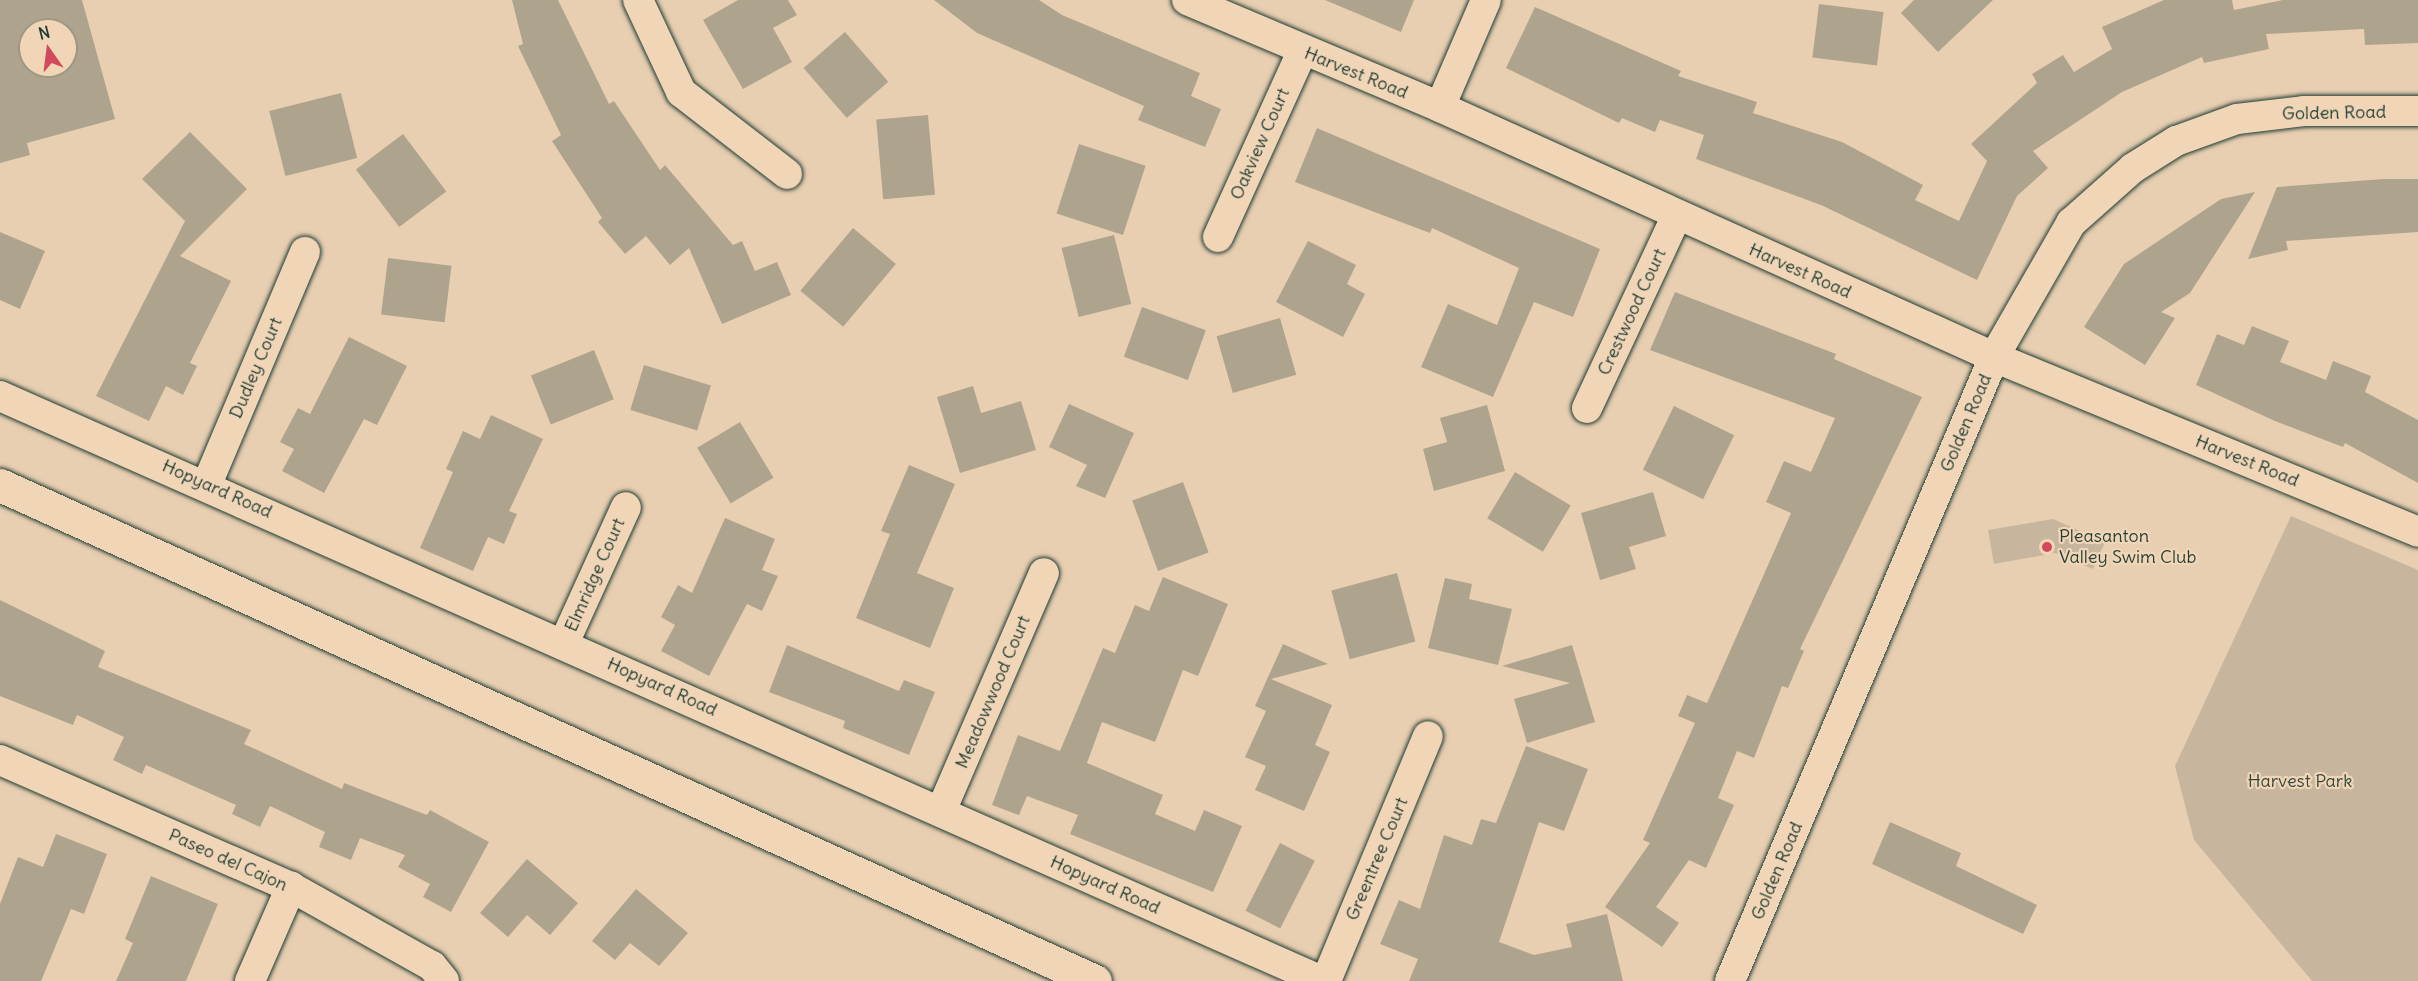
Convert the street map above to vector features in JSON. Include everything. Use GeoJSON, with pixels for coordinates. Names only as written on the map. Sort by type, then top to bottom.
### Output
{"type":"FeatureCollection","features":[{"type":"Feature","properties":{"kind":"main road"},"geometry":{"type":"LineString","coordinates":[[0,486],[1095,981]]}},
{"type":"Feature","properties":{"kind":"street"},"geometry":{"type":"LineString","coordinates":[[638,0],[681,92],[787,174]]}},
{"type":"Feature","properties":{"kind":"street","name":"Harvest Road"},"geometry":{"type":"LineString","coordinates":[[1187,0],[1302,52],[1440,107],[1676,217],[1994,357],[2418,532]]}},
{"type":"Feature","properties":{"kind":"street"},"geometry":{"type":"LineString","coordinates":[[1440,107],[1486,0]]}},
{"type":"Feature","properties":{"kind":"street","name":"Oakview Court"},"geometry":{"type":"LineString","coordinates":[[1218,237],[1302,52]]}},
{"type":"Feature","properties":{"kind":"street","name":"Golden Road"},"geometry":{"type":"LineString","coordinates":[[1730,981],[1994,357],[2071,223],[2133,168],[2176,141],[2237,119],[2304,111],[2418,111]]}},
{"type":"Feature","properties":{"kind":"street","name":"Crestwood Court"},"geometry":{"type":"LineString","coordinates":[[1587,408],[1676,217]]}},
{"type":"Feature","properties":{"kind":"street","name":"Dudley Court"},"geometry":{"type":"LineString","coordinates":[[207,484],[305,252]]}},
{"type":"Feature","properties":{"kind":"street","name":"Hopyard Road"},"geometry":{"type":"LineString","coordinates":[[0,396],[207,484],[1324,981]]}},
{"type":"Feature","properties":{"kind":"street","name":"Elmridge Court"},"geometry":{"type":"LineString","coordinates":[[564,643],[626,507]]}},
{"type":"Feature","properties":{"kind":"street","name":"Meadowwood Court"},"geometry":{"type":"LineString","coordinates":[[941,812],[1044,573]]}},
{"type":"Feature","properties":{"kind":"street","name":"Greentree Court"},"geometry":{"type":"LineString","coordinates":[[1324,981],[1428,736]]}},
{"type":"Feature","properties":{"kind":"street","name":"Paseo del Cajon"},"geometry":{"type":"LineString","coordinates":[[0,761],[291,887],[432,966],[444,981]]}},
{"type":"Feature","properties":{"kind":"street"},"geometry":{"type":"LineString","coordinates":[[250,981],[291,887]]}},
{"type":"Feature","properties":{"kind":"green space","name":"Harvest Park"},"geometry":{"type":"Polygon","coordinates":[[[2291,516],[2418,570],[2418,981],[2312,981],[2194,840],[2175,766],[2291,516]]]}},
{"type":"Feature","properties":{"kind":"green space","name":"Pleasanton Valley Swim Club"},"geometry":{"type":"Polygon","coordinates":[[[2053,519],[2105,542],[2093,569],[2055,553],[1994,564],[1988,530],[2053,519]]]}},
{"type":"Feature","properties":{"kind":"building"},"geometry":{"type":"Polygon","coordinates":[[[0,0],[82,0],[115,119],[27,143],[30,155],[0,163],[0,0]]]}},
{"type":"Feature","properties":{"kind":"building"},"geometry":{"type":"Polygon","coordinates":[[[512,0],[558,0],[609,104],[614,101],[660,170],[665,165],[733,245],[742,241],[755,271],[777,262],[791,295],[722,324],[689,248],[670,265],[646,236],[625,254],[598,222],[602,218],[552,141],[561,135],[518,46],[523,44],[512,0]]]}},
{"type":"Feature","properties":{"kind":"building"},"geometry":{"type":"Polygon","coordinates":[[[738,0],[788,0],[797,15],[773,28],[792,62],[743,89],[703,20],[738,0]]]}},
{"type":"Feature","properties":{"kind":"building"},"geometry":{"type":"Polygon","coordinates":[[[934,0],[1039,0],[1062,15],[1200,73],[1191,96],[1221,109],[1205,147],[1138,120],[1144,106],[977,33],[934,0]]]}},
{"type":"Feature","properties":{"kind":"building"},"geometry":{"type":"Polygon","coordinates":[[[1325,0],[1414,0],[1401,32],[1325,0]]]}},
{"type":"Feature","properties":{"kind":"building"},"geometry":{"type":"Polygon","coordinates":[[[1914,0],[1993,0],[1938,52],[1901,13],[1914,0]]]}},
{"type":"Feature","properties":{"kind":"building"},"geometry":{"type":"Polygon","coordinates":[[[2164,0],[2232,0],[2234,10],[2283,0],[2418,0],[2418,43],[2365,45],[2364,29],[2266,34],[2269,49],[2204,63],[2202,57],[2122,92],[2033,151],[2048,168],[2017,196],[1977,280],[1821,205],[1696,159],[1704,135],[1660,120],[1655,132],[1622,118],[1619,123],[1506,68],[1535,7],[1681,71],[1678,76],[1757,102],[1753,113],[1842,142],[1923,185],[1915,200],[1959,221],[1987,161],[1971,144],[2037,83],[2032,74],[2063,55],[2074,72],[2112,49],[2102,27],[2164,0]]]}},
{"type":"Feature","properties":{"kind":"building"},"geometry":{"type":"Polygon","coordinates":[[[1819,4],[1884,12],[1877,66],[1812,58],[1819,4]]]}},
{"type":"Feature","properties":{"kind":"building"},"geometry":{"type":"Polygon","coordinates":[[[845,32],[888,82],[847,118],[803,68],[845,32]]]}},
{"type":"Feature","properties":{"kind":"building"},"geometry":{"type":"Polygon","coordinates":[[[341,93],[357,158],[285,176],[269,111],[341,93]]]}},
{"type":"Feature","properties":{"kind":"building"},"geometry":{"type":"Polygon","coordinates":[[[928,115],[935,195],[883,199],[876,120],[928,115]]]}},
{"type":"Feature","properties":{"kind":"building"},"geometry":{"type":"Polygon","coordinates":[[[1317,128],[1600,249],[1573,317],[1534,302],[1493,397],[1421,367],[1448,304],[1497,325],[1519,268],[1432,228],[1430,233],[1295,182],[1317,128]]]}},
{"type":"Feature","properties":{"kind":"building"},"geometry":{"type":"Polygon","coordinates":[[[190,132],[247,189],[180,256],[231,281],[190,363],[197,366],[183,395],[166,386],[149,421],[96,396],[185,221],[142,179],[190,132]]]}},
{"type":"Feature","properties":{"kind":"building"},"geometry":{"type":"Polygon","coordinates":[[[403,134],[446,192],[399,227],[356,170],[403,134]]]}},
{"type":"Feature","properties":{"kind":"building"},"geometry":{"type":"Polygon","coordinates":[[[1079,144],[1146,166],[1123,235],[1056,213],[1079,144]]]}},
{"type":"Feature","properties":{"kind":"building"},"geometry":{"type":"Polygon","coordinates":[[[2384,179],[2418,179],[2418,232],[2286,241],[2288,250],[2248,259],[2277,187],[2384,179]]]}},
{"type":"Feature","properties":{"kind":"building"},"geometry":{"type":"Polygon","coordinates":[[[2255,192],[2190,293],[2161,312],[2175,318],[2145,365],[2084,327],[2124,264],[2221,199],[2255,192]]]}},
{"type":"Feature","properties":{"kind":"building"},"geometry":{"type":"Polygon","coordinates":[[[853,228],[896,264],[843,327],[800,291],[853,228]]]}},
{"type":"Feature","properties":{"kind":"building"},"geometry":{"type":"Polygon","coordinates":[[[0,232],[45,251],[20,309],[0,300],[0,232]]]}},
{"type":"Feature","properties":{"kind":"building"},"geometry":{"type":"Polygon","coordinates":[[[1114,235],[1131,304],[1079,317],[1062,248],[1114,235]]]}},
{"type":"Feature","properties":{"kind":"building"},"geometry":{"type":"Polygon","coordinates":[[[1308,241],[1356,265],[1347,284],[1365,294],[1343,337],[1276,302],[1308,241]]]}},
{"type":"Feature","properties":{"kind":"building"},"geometry":{"type":"Polygon","coordinates":[[[388,258],[452,266],[445,322],[381,315],[388,258]]]}},
{"type":"Feature","properties":{"kind":"building"},"geometry":{"type":"Polygon","coordinates":[[[1675,292],[1836,354],[1834,359],[1922,397],[1800,649],[1804,651],[1788,688],[1782,686],[1754,758],[1737,751],[1718,798],[1734,805],[1706,868],[1689,860],[1656,907],[1679,923],[1662,947],[1605,907],[1650,843],[1643,840],[1695,723],[1678,716],[1687,695],[1707,703],[1791,513],[1766,502],[1784,461],[1811,472],[1835,418],[1650,350],[1675,292]]]}},
{"type":"Feature","properties":{"kind":"building"},"geometry":{"type":"Polygon","coordinates":[[[1142,307],[1206,330],[1188,380],[1124,357],[1142,307]]]}},
{"type":"Feature","properties":{"kind":"building"},"geometry":{"type":"Polygon","coordinates":[[[1280,318],[1296,375],[1233,393],[1217,336],[1280,318]]]}},
{"type":"Feature","properties":{"kind":"building"},"geometry":{"type":"Polygon","coordinates":[[[2252,326],[2289,341],[2280,362],[2326,380],[2333,361],[2371,376],[2365,392],[2418,420],[2418,483],[2345,443],[2343,447],[2275,421],[2196,385],[2217,334],[2244,345],[2252,326]]]}},
{"type":"Feature","properties":{"kind":"building"},"geometry":{"type":"Polygon","coordinates":[[[349,337],[407,366],[377,425],[364,419],[324,493],[282,471],[294,449],[280,442],[298,408],[310,414],[349,337]]]}},
{"type":"Feature","properties":{"kind":"building"},"geometry":{"type":"Polygon","coordinates":[[[594,350],[614,399],[551,425],[531,375],[594,350]]]}},
{"type":"Feature","properties":{"kind":"building"},"geometry":{"type":"Polygon","coordinates":[[[644,365],[711,385],[697,430],[630,410],[644,365]]]}},
{"type":"Feature","properties":{"kind":"building"},"geometry":{"type":"Polygon","coordinates":[[[973,386],[981,413],[1021,401],[1036,450],[960,473],[937,397],[973,386]]]}},
{"type":"Feature","properties":{"kind":"building"},"geometry":{"type":"Polygon","coordinates":[[[1069,404],[1134,433],[1105,498],[1076,486],[1087,465],[1049,447],[1069,404]]]}},
{"type":"Feature","properties":{"kind":"building"},"geometry":{"type":"Polygon","coordinates":[[[1487,405],[1505,471],[1434,491],[1423,449],[1447,442],[1440,418],[1487,405]]]}},
{"type":"Feature","properties":{"kind":"building"},"geometry":{"type":"Polygon","coordinates":[[[1674,406],[1734,435],[1703,499],[1643,470],[1674,406]]]}},
{"type":"Feature","properties":{"kind":"building"},"geometry":{"type":"Polygon","coordinates":[[[491,415],[543,439],[509,511],[517,514],[504,544],[488,537],[473,571],[420,548],[453,472],[446,469],[463,431],[480,439],[491,415]]]}},
{"type":"Feature","properties":{"kind":"building"},"geometry":{"type":"Polygon","coordinates":[[[740,422],[773,478],[731,503],[697,448],[740,422]]]}},
{"type":"Feature","properties":{"kind":"building"},"geometry":{"type":"Polygon","coordinates":[[[909,465],[955,484],[917,573],[954,588],[930,648],[856,618],[890,534],[881,531],[909,465]]]}},
{"type":"Feature","properties":{"kind":"building"},"geometry":{"type":"Polygon","coordinates":[[[1515,472],[1571,505],[1543,552],[1487,518],[1515,472]]]}},
{"type":"Feature","properties":{"kind":"building"},"geometry":{"type":"Polygon","coordinates":[[[1183,482],[1209,552],[1158,571],[1132,500],[1183,482]]]}},
{"type":"Feature","properties":{"kind":"building"},"geometry":{"type":"Polygon","coordinates":[[[1653,492],[1666,536],[1629,547],[1636,569],[1600,580],[1581,513],[1653,492]]]}},
{"type":"Feature","properties":{"kind":"building"},"geometry":{"type":"Polygon","coordinates":[[[725,518],[775,539],[762,570],[778,576],[762,611],[747,604],[709,676],[661,651],[675,625],[661,617],[678,585],[692,593],[725,518]]]}},
{"type":"Feature","properties":{"kind":"building"},"geometry":{"type":"Polygon","coordinates":[[[1397,573],[1415,642],[1350,659],[1331,591],[1397,573]]]}},
{"type":"Feature","properties":{"kind":"building"},"geometry":{"type":"Polygon","coordinates":[[[1163,577],[1228,604],[1198,676],[1183,670],[1155,742],[1102,722],[1087,763],[1163,795],[1155,814],[1195,831],[1204,810],[1242,826],[1213,892],[1070,834],[1078,815],[1027,796],[1019,815],[992,805],[1018,735],[1060,751],[1103,648],[1115,653],[1135,605],[1149,611],[1163,577]]]}},
{"type":"Feature","properties":{"kind":"building"},"geometry":{"type":"Polygon","coordinates":[[[1445,578],[1472,584],[1469,599],[1512,609],[1498,665],[1428,648],[1445,578]]]}},
{"type":"Feature","properties":{"kind":"building"},"geometry":{"type":"Polygon","coordinates":[[[0,600],[105,651],[98,667],[251,730],[244,744],[342,789],[344,783],[427,815],[430,810],[489,842],[451,912],[423,897],[430,884],[398,867],[405,855],[360,838],[351,860],[319,847],[325,832],[270,806],[260,827],[232,814],[236,805],[146,765],[142,774],[113,760],[124,737],[77,715],[73,725],[0,696],[0,600]]]}},
{"type":"Feature","properties":{"kind":"building"},"geometry":{"type":"Polygon","coordinates":[[[1283,644],[1328,664],[1271,679],[1332,705],[1315,745],[1330,752],[1304,811],[1255,790],[1266,766],[1245,757],[1266,711],[1255,706],[1283,644]]]}},
{"type":"Feature","properties":{"kind":"building"},"geometry":{"type":"Polygon","coordinates":[[[787,645],[899,691],[904,680],[935,692],[909,755],[843,728],[845,721],[769,692],[787,645]]]}},
{"type":"Feature","properties":{"kind":"building"},"geometry":{"type":"Polygon","coordinates":[[[1572,645],[1595,722],[1527,743],[1514,699],[1570,683],[1502,666],[1572,645]]]}},
{"type":"Feature","properties":{"kind":"building"},"geometry":{"type":"Polygon","coordinates":[[[1526,746],[1588,769],[1564,831],[1539,822],[1499,942],[1534,955],[1572,947],[1566,924],[1607,914],[1623,981],[1409,981],[1418,959],[1380,944],[1399,900],[1420,909],[1444,835],[1472,845],[1481,819],[1496,823],[1526,746]]]}},
{"type":"Feature","properties":{"kind":"building"},"geometry":{"type":"Polygon","coordinates":[[[1890,822],[1961,853],[1956,866],[2037,905],[2023,934],[1872,864],[1890,822]]]}},
{"type":"Feature","properties":{"kind":"building"},"geometry":{"type":"Polygon","coordinates":[[[56,834],[107,854],[84,914],[71,909],[41,981],[0,981],[0,904],[18,857],[43,867],[56,834]]]}},
{"type":"Feature","properties":{"kind":"building"},"geometry":{"type":"Polygon","coordinates":[[[1280,843],[1315,861],[1280,928],[1245,911],[1280,843]]]}},
{"type":"Feature","properties":{"kind":"building"},"geometry":{"type":"Polygon","coordinates":[[[527,859],[578,903],[550,935],[527,915],[508,937],[480,913],[527,859]]]}},
{"type":"Feature","properties":{"kind":"building"},"geometry":{"type":"Polygon","coordinates":[[[151,876],[218,904],[186,981],[116,981],[133,943],[125,939],[151,876]]]}},
{"type":"Feature","properties":{"kind":"building"},"geometry":{"type":"Polygon","coordinates":[[[636,889],[688,933],[659,966],[630,943],[615,960],[592,941],[636,889]]]}},
{"type":"Feature","properties":{"kind":"place","name":"Pleasanton Valley Swim Club"},"geometry":{"type":"Point","coordinates":[2047,547]}}]}
